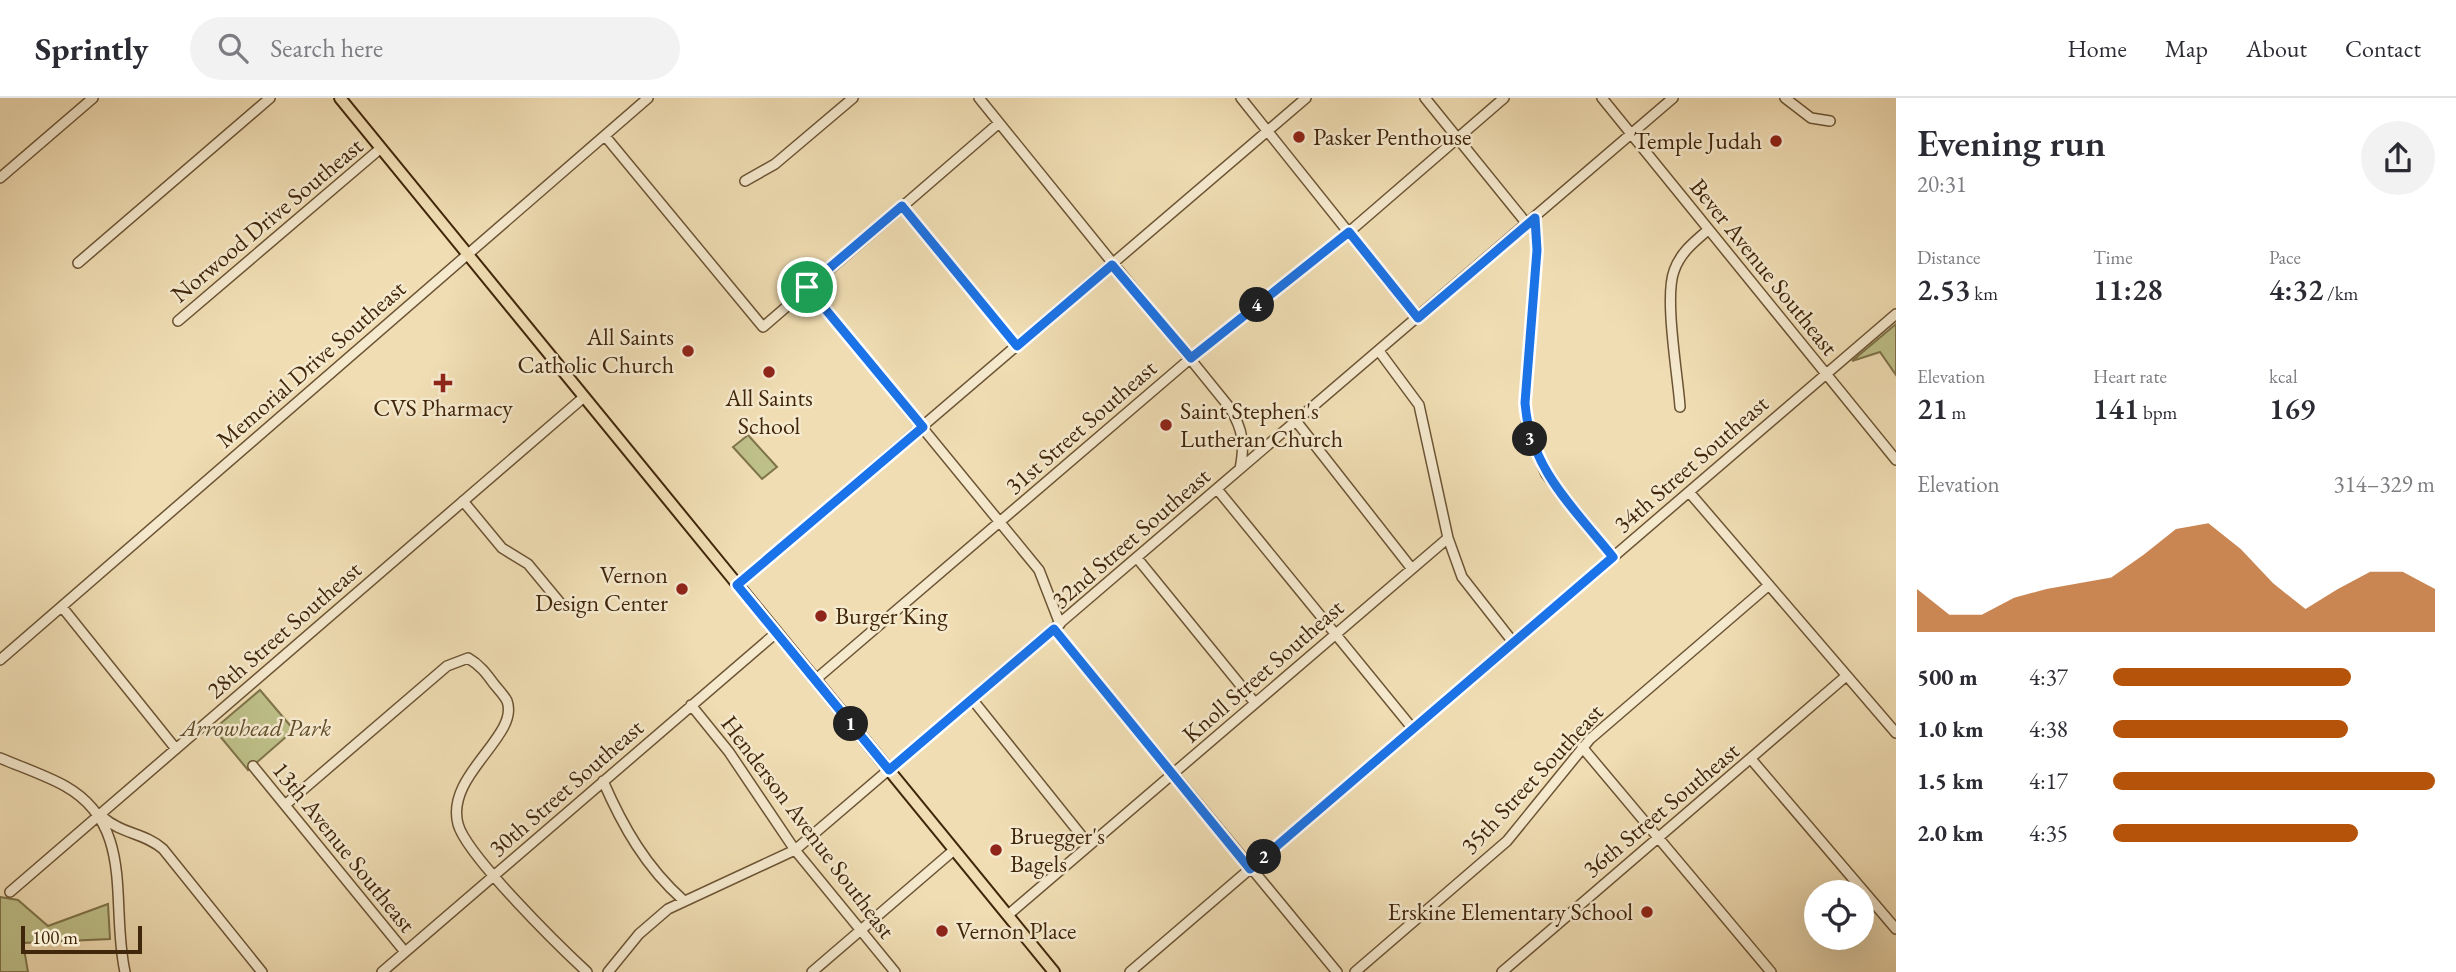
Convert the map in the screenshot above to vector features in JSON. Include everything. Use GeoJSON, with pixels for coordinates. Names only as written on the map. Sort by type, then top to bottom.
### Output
{"type":"FeatureCollection","features":[{"type":"Feature","properties":{"kind":"main road"},"geometry":{"type":"LineString","coordinates":[[340,98],[1054,972]]}},
{"type":"Feature","properties":{"kind":"street"},"geometry":{"type":"LineString","coordinates":[[0,178],[93,98]]}},
{"type":"Feature","properties":{"kind":"street"},"geometry":{"type":"LineString","coordinates":[[78,263],[270,98]]}},
{"type":"Feature","properties":{"kind":"street","name":"Memorial Drive Southeast"},"geometry":{"type":"LineString","coordinates":[[0,660],[649,98]]}},
{"type":"Feature","properties":{"kind":"street"},"geometry":{"type":"LineString","coordinates":[[745,181],[775,164],[853,98]]}},
{"type":"Feature","properties":{"kind":"street"},"geometry":{"type":"LineString","coordinates":[[979,98],[1230,408],[1242,429],[1244,448],[1239,470]]}},
{"type":"Feature","properties":{"kind":"street"},"geometry":{"type":"LineString","coordinates":[[1241,98],[1418,318]]}},
{"type":"Feature","properties":{"kind":"street"},"geometry":{"type":"LineString","coordinates":[[737,585],[1306,98]]}},
{"type":"Feature","properties":{"kind":"street"},"geometry":{"type":"LineString","coordinates":[[1425,98],[1457,139],[1531,221],[1537,250],[1525,403],[1527,429],[1546,474],[1613,557]]}},
{"type":"Feature","properties":{"kind":"street","name":"31st Street Southeast"},"geometry":{"type":"LineString","coordinates":[[815,680],[1191,358],[1349,232],[1504,98]]}},
{"type":"Feature","properties":{"kind":"street","name":"Bever Avenue Southeast"},"geometry":{"type":"LineString","coordinates":[[1602,98],[1896,460]]}},
{"type":"Feature","properties":{"kind":"street","name":"32nd Street Southeast"},"geometry":{"type":"LineString","coordinates":[[608,972],[639,934],[684,900],[756,871],[795,849],[1673,98]]}},
{"type":"Feature","properties":{"kind":"street"},"geometry":{"type":"LineString","coordinates":[[1785,98],[1811,118],[1830,121]]}},
{"type":"Feature","properties":{"kind":"street"},"geometry":{"type":"LineString","coordinates":[[605,136],[763,327],[999,123]]}},
{"type":"Feature","properties":{"kind":"street","name":"Norwood Drive Southeast"},"geometry":{"type":"LineString","coordinates":[[178,321],[381,148]]}},
{"type":"Feature","properties":{"kind":"street"},"geometry":{"type":"LineString","coordinates":[[902,206],[1017,346]]}},
{"type":"Feature","properties":{"kind":"street"},"geometry":{"type":"LineString","coordinates":[[1681,407],[1671,294],[1673,274],[1685,251],[1708,230]]}},
{"type":"Feature","properties":{"kind":"street"},"geometry":{"type":"LineString","coordinates":[[807,287],[1039,570],[1057,626],[1173,774],[1337,972]]}},
{"type":"Feature","properties":{"kind":"street","name":"34th Street Southeast"},"geometry":{"type":"LineString","coordinates":[[1130,972],[1896,314]]}},
{"type":"Feature","properties":{"kind":"street"},"geometry":{"type":"LineString","coordinates":[[1379,351],[1419,405],[1448,538],[1462,577],[1513,642]]}},
{"type":"Feature","properties":{"kind":"street","name":"28th Street Southeast"},"geometry":{"type":"LineString","coordinates":[[10,892],[584,397]]}},
{"type":"Feature","properties":{"kind":"street"},"geometry":{"type":"LineString","coordinates":[[1296,421],[1412,569]]}},
{"type":"Feature","properties":{"kind":"street"},"geometry":{"type":"LineString","coordinates":[[1217,489],[1413,729]]}},
{"type":"Feature","properties":{"kind":"street"},"geometry":{"type":"LineString","coordinates":[[1689,492],[1845,677],[1896,733]]}},
{"type":"Feature","properties":{"kind":"street"},"geometry":{"type":"LineString","coordinates":[[463,501],[502,548],[528,564],[562,606]]}},
{"type":"Feature","properties":{"kind":"street","name":"Knoll Street Southeast"},"geometry":{"type":"LineString","coordinates":[[1008,915],[1448,538]]}},
{"type":"Feature","properties":{"kind":"street"},"geometry":{"type":"LineString","coordinates":[[1137,558],[1255,703]]}},
{"type":"Feature","properties":{"kind":"street","name":"35th Street Southeast"},"geometry":{"type":"LineString","coordinates":[[1355,972],[1507,841],[1582,747],[1769,585]]}},
{"type":"Feature","properties":{"kind":"street"},"geometry":{"type":"LineString","coordinates":[[62,607],[176,749]]}},
{"type":"Feature","properties":{"kind":"street","name":"30th Street Southeast"},"geometry":{"type":"LineString","coordinates":[[382,972],[776,633]]}},
{"type":"Feature","properties":{"kind":"street"},"geometry":{"type":"LineString","coordinates":[[285,805],[447,666],[468,658],[480,665],[507,701],[508,710],[502,728],[465,780],[456,803],[458,826],[465,839],[551,939],[587,972]]}},
{"type":"Feature","properties":{"kind":"street","name":"36th Street Southeast"},"geometry":{"type":"LineString","coordinates":[[1502,972],[1845,677]]}},
{"type":"Feature","properties":{"kind":"street"},"geometry":{"type":"LineString","coordinates":[[972,699],[1089,845]]}},
{"type":"Feature","properties":{"kind":"street","name":"Henderson Avenue Southeast"},"geometry":{"type":"LineString","coordinates":[[691,705],[729,752],[795,849],[895,972]]}},
{"type":"Feature","properties":{"kind":"street"},"geometry":{"type":"LineString","coordinates":[[1582,747],[1771,972]]}},
{"type":"Feature","properties":{"kind":"street"},"geometry":{"type":"LineString","coordinates":[[0,758],[64,786],[85,799],[118,830],[150,838],[163,849],[262,972]]}},
{"type":"Feature","properties":{"kind":"street"},"geometry":{"type":"LineString","coordinates":[[1751,759],[1896,929]]}},
{"type":"Feature","properties":{"kind":"street","name":"13th Avenue Southeast"},"geometry":{"type":"LineString","coordinates":[[253,766],[405,952]]}},
{"type":"Feature","properties":{"kind":"street"},"geometry":{"type":"LineString","coordinates":[[603,781],[628,834],[658,874],[684,900]]}},
{"type":"Feature","properties":{"kind":"street"},"geometry":{"type":"LineString","coordinates":[[100,815],[113,843],[125,972]]}},
{"type":"Feature","properties":{"kind":"street"},"geometry":{"type":"LineString","coordinates":[[812,972],[954,850]]}},
{"type":"Feature","properties":{"kind":"green space"},"geometry":{"type":"Polygon","coordinates":[[[1896,324],[1896,375],[1880,352],[1852,361],[1896,324]]]}},
{"type":"Feature","properties":{"kind":"green space"},"geometry":{"type":"Polygon","coordinates":[[[748,435],[777,467],[762,479],[733,447],[748,435]]]}},
{"type":"Feature","properties":{"kind":"green space","name":"Arrowhead Park"},"geometry":{"type":"Polygon","coordinates":[[[260,690],[294,730],[248,770],[214,729],[260,690]]]}},
{"type":"Feature","properties":{"kind":"green space"},"geometry":{"type":"Polygon","coordinates":[[[0,897],[18,900],[48,926],[108,904],[110,939],[23,943],[28,972],[0,972],[0,897]]]}},
{"type":"Feature","properties":{"kind":"place","name":"Pasker Penthouse"},"geometry":{"type":"Point","coordinates":[1299,137]}},
{"type":"Feature","properties":{"kind":"place","name":"Temple Judah"},"geometry":{"type":"Point","coordinates":[1776,141]}},
{"type":"Feature","properties":{"kind":"place","name":"All Saints Catholic Church"},"geometry":{"type":"Point","coordinates":[688,351]}},
{"type":"Feature","properties":{"kind":"place","name":"All Saints School"},"geometry":{"type":"Point","coordinates":[769,372]}},
{"type":"Feature","properties":{"kind":"place","name":"CVS Pharmacy"},"geometry":{"type":"Point","coordinates":[443,383]}},
{"type":"Feature","properties":{"kind":"place","name":"Saint Stephen's Lutheran Church"},"geometry":{"type":"Point","coordinates":[1166,425]}},
{"type":"Feature","properties":{"kind":"place","name":"Vernon Design Center"},"geometry":{"type":"Point","coordinates":[682,589]}},
{"type":"Feature","properties":{"kind":"place","name":"Burger King"},"geometry":{"type":"Point","coordinates":[821,616]}},
{"type":"Feature","properties":{"kind":"place","name":"Bruegger's Bagels"},"geometry":{"type":"Point","coordinates":[996,850]}},
{"type":"Feature","properties":{"kind":"place","name":"Erskine Elementary School"},"geometry":{"type":"Point","coordinates":[1647,912]}},
{"type":"Feature","properties":{"kind":"place","name":"Vernon Place"},"geometry":{"type":"Point","coordinates":[942,931]}},
{"type":"Feature","properties":{"kind":"route"},"geometry":{"type":"LineString","coordinates":[[902,206],[1017,346],[1112,265],[1191,358],[1349,232],[1418,318],[1535,218],[1537,250],[1525,403],[1527,429],[1546,474],[1613,557],[1250,869],[1054,629],[889,770],[737,585],[923,427],[807,287],[902,206]]}}]}
